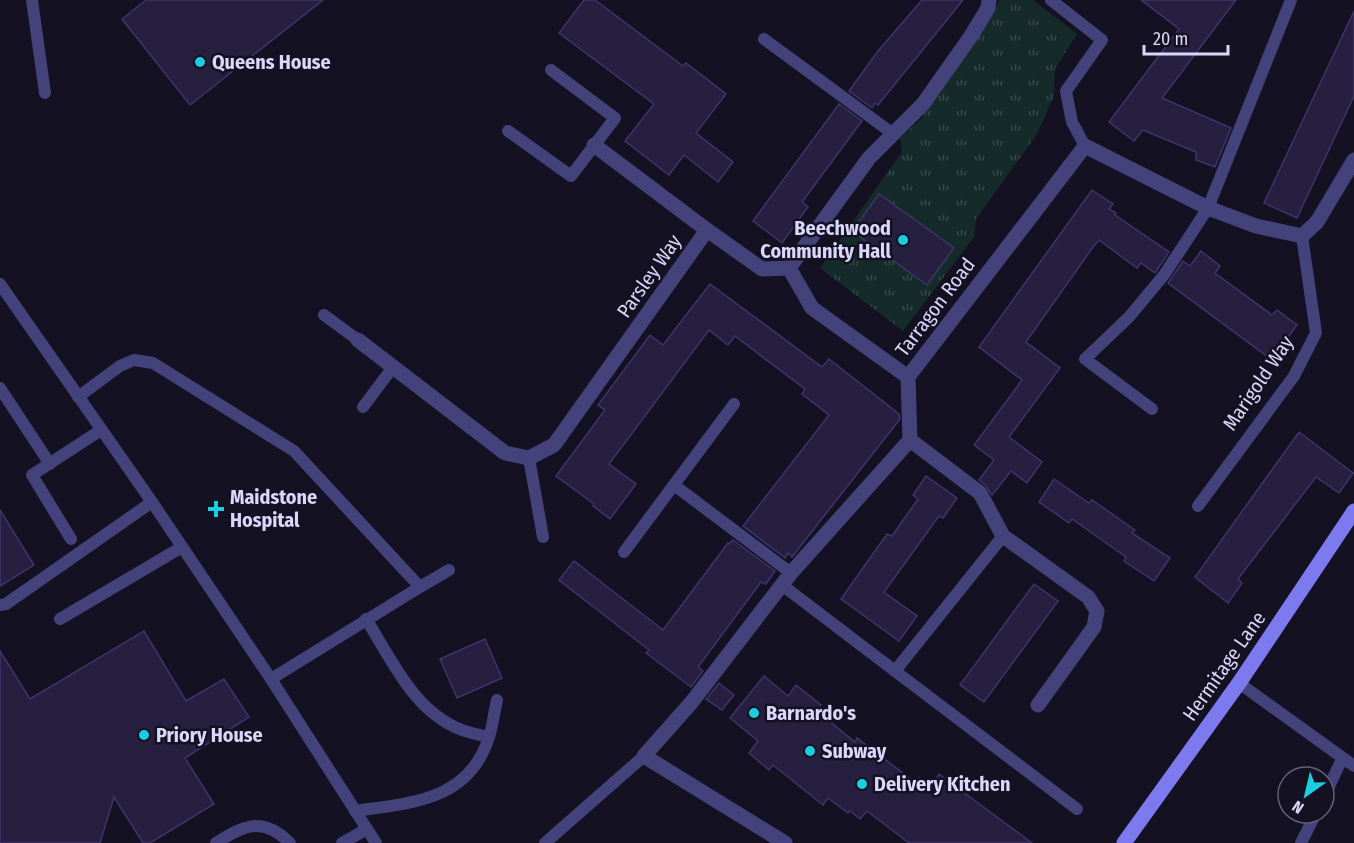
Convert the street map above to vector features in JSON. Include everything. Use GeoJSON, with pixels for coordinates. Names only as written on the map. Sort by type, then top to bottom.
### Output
{"type":"FeatureCollection","features":[{"type":"Feature","properties":{"kind":"main road","name":"Hermitage Lane"},"geometry":{"type":"LineString","coordinates":[[1124,843],[1239,683],[1354,511]]}},
{"type":"Feature","properties":{"kind":"street"},"geometry":{"type":"LineString","coordinates":[[908,377],[812,308],[789,268],[868,158],[923,104],[972,36],[988,8],[989,0]]}},
{"type":"Feature","properties":{"kind":"street"},"geometry":{"type":"LineString","coordinates":[[594,145],[707,230]]}},
{"type":"Feature","properties":{"kind":"street"},"geometry":{"type":"LineString","coordinates":[[1085,146],[1208,208],[1256,225],[1302,236],[1317,222],[1354,160]]}},
{"type":"Feature","properties":{"kind":"street","name":"Tarragon Road"},"geometry":{"type":"LineString","coordinates":[[910,440],[908,377],[1085,146]]}},
{"type":"Feature","properties":{"kind":"street","name":"Parsley Way"},"geometry":{"type":"LineString","coordinates":[[529,458],[554,445],[707,230],[762,269],[789,268]]}},
{"type":"Feature","properties":{"kind":"street"},"geometry":{"type":"LineString","coordinates":[[358,340],[505,453],[529,458]]}},
{"type":"Feature","properties":{"kind":"street"},"geometry":{"type":"LineString","coordinates":[[785,843],[644,756],[692,703],[786,579],[910,440],[980,493],[1004,536],[1088,597],[1097,611],[1094,627],[1038,705]]}},
{"type":"Feature","properties":{"kind":"lane"},"geometry":{"type":"LineString","coordinates":[[32,0],[45,93]]}},
{"type":"Feature","properties":{"kind":"lane"},"geometry":{"type":"LineString","coordinates":[[1052,0],[1102,39],[1066,91],[1071,122],[1085,146]]}},
{"type":"Feature","properties":{"kind":"lane"},"geometry":{"type":"LineString","coordinates":[[1152,409],[1085,359],[1129,317],[1164,275],[1208,208],[1291,0]]}},
{"type":"Feature","properties":{"kind":"lane"},"geometry":{"type":"LineString","coordinates":[[764,39],[892,134]]}},
{"type":"Feature","properties":{"kind":"lane"},"geometry":{"type":"LineString","coordinates":[[508,130],[571,176],[615,118],[551,70]]}},
{"type":"Feature","properties":{"kind":"lane","name":"Marigold Way"},"geometry":{"type":"LineString","coordinates":[[1198,506],[1294,376],[1316,333],[1302,236]]}},
{"type":"Feature","properties":{"kind":"lane"},"geometry":{"type":"LineString","coordinates":[[0,284],[152,502],[271,679],[376,843]]}},
{"type":"Feature","properties":{"kind":"lane"},"geometry":{"type":"LineString","coordinates":[[324,315],[358,340]]}},
{"type":"Feature","properties":{"kind":"lane"},"geometry":{"type":"LineString","coordinates":[[78,397],[120,366],[134,360],[153,363],[294,452],[420,587]]}},
{"type":"Feature","properties":{"kind":"lane"},"geometry":{"type":"LineString","coordinates":[[363,407],[393,367]]}},
{"type":"Feature","properties":{"kind":"lane"},"geometry":{"type":"LineString","coordinates":[[0,388],[50,464]]}},
{"type":"Feature","properties":{"kind":"lane"},"geometry":{"type":"LineString","coordinates":[[624,552],[734,404]]}},
{"type":"Feature","properties":{"kind":"lane"},"geometry":{"type":"LineString","coordinates":[[71,539],[32,475],[101,430]]}},
{"type":"Feature","properties":{"kind":"lane"},"geometry":{"type":"LineString","coordinates":[[529,458],[543,537]]}},
{"type":"Feature","properties":{"kind":"lane"},"geometry":{"type":"LineString","coordinates":[[674,485],[895,671],[1077,809]]}},
{"type":"Feature","properties":{"kind":"lane"},"geometry":{"type":"LineString","coordinates":[[0,605],[6,604],[152,502]]}},
{"type":"Feature","properties":{"kind":"lane"},"geometry":{"type":"LineString","coordinates":[[895,671],[1004,536]]}},
{"type":"Feature","properties":{"kind":"lane"},"geometry":{"type":"LineString","coordinates":[[60,620],[182,547]]}},
{"type":"Feature","properties":{"kind":"lane"},"geometry":{"type":"LineString","coordinates":[[271,679],[449,570]]}},
{"type":"Feature","properties":{"kind":"lane"},"geometry":{"type":"LineString","coordinates":[[366,620],[417,699],[439,717],[462,730],[489,737]]}},
{"type":"Feature","properties":{"kind":"lane"},"geometry":{"type":"LineString","coordinates":[[1239,683],[1354,766]]}},
{"type":"Feature","properties":{"kind":"lane"},"geometry":{"type":"LineString","coordinates":[[355,811],[432,798],[448,790],[465,776],[482,755],[489,737],[497,700]]}},
{"type":"Feature","properties":{"kind":"lane"},"geometry":{"type":"LineString","coordinates":[[545,843],[644,756]]}},
{"type":"Feature","properties":{"kind":"lane"},"geometry":{"type":"LineString","coordinates":[[1336,771],[1342,759]]}},
{"type":"Feature","properties":{"kind":"lane"},"geometry":{"type":"LineString","coordinates":[[1301,843],[1310,825]]}},
{"type":"Feature","properties":{"kind":"lane"},"geometry":{"type":"LineString","coordinates":[[216,843],[240,828],[262,826],[281,834],[290,843]]}},
{"type":"Feature","properties":{"kind":"lane"},"geometry":{"type":"LineString","coordinates":[[342,843],[367,829]]}},
{"type":"Feature","properties":{"kind":"green space"},"geometry":{"type":"Polygon","coordinates":[[[1000,0],[1033,0],[1077,34],[1055,69],[1054,96],[1037,134],[976,219],[974,237],[903,331],[820,268],[902,152],[900,138],[921,119],[1000,0]]]}},
{"type":"Feature","properties":{"kind":"building","name":"Queens House"},"geometry":{"type":"Polygon","coordinates":[[[146,0],[323,0],[190,105],[122,19],[146,0]]]}},
{"type":"Feature","properties":{"kind":"building"},"geometry":{"type":"Polygon","coordinates":[[[584,0],[595,0],[683,66],[686,63],[726,94],[696,133],[733,162],[718,182],[684,155],[669,175],[625,141],[654,104],[559,33],[584,0]]]}},
{"type":"Feature","properties":{"kind":"building"},"geometry":{"type":"Polygon","coordinates":[[[922,0],[963,0],[878,105],[875,103],[872,108],[849,91],[878,51],[922,0]]]}},
{"type":"Feature","properties":{"kind":"building"},"geometry":{"type":"Polygon","coordinates":[[[1141,0],[1236,0],[1162,98],[1231,128],[1215,167],[1196,160],[1196,152],[1143,130],[1134,141],[1109,122],[1179,29],[1141,0]]]}},
{"type":"Feature","properties":{"kind":"building"},"geometry":{"type":"Polygon","coordinates":[[[1354,11],[1354,96],[1297,218],[1264,203],[1354,11]]]}},
{"type":"Feature","properties":{"kind":"building"},"geometry":{"type":"Polygon","coordinates":[[[839,104],[862,121],[802,202],[808,207],[782,243],[753,221],[839,104]]]}},
{"type":"Feature","properties":{"kind":"building"},"geometry":{"type":"Polygon","coordinates":[[[1092,190],[1113,204],[1109,209],[1116,213],[1115,215],[1169,252],[1155,273],[1141,263],[1137,268],[1099,240],[1093,247],[1026,342],[1060,368],[1009,437],[1042,462],[1027,483],[1011,471],[992,495],[979,480],[994,460],[974,445],[1022,380],[979,347],[1092,190]]]}},
{"type":"Feature","properties":{"kind":"building","name":"Beechwood Community Hall"},"geometry":{"type":"Polygon","coordinates":[[[879,194],[954,248],[927,285],[852,231],[879,194]]]}},
{"type":"Feature","properties":{"kind":"building"},"geometry":{"type":"Polygon","coordinates":[[[1201,251],[1220,266],[1215,273],[1272,315],[1277,310],[1297,325],[1272,360],[1168,283],[1183,261],[1190,266],[1201,251]]]}},
{"type":"Feature","properties":{"kind":"building"},"geometry":{"type":"Polygon","coordinates":[[[710,284],[822,367],[829,359],[899,414],[900,419],[792,557],[788,553],[785,558],[743,526],[829,415],[802,394],[805,389],[735,336],[728,345],[709,330],[609,464],[636,484],[610,519],[556,476],[605,410],[598,405],[650,335],[663,345],[710,284]]]}},
{"type":"Feature","properties":{"kind":"building"},"geometry":{"type":"Polygon","coordinates":[[[1299,432],[1353,473],[1339,493],[1316,477],[1238,579],[1242,583],[1228,603],[1195,577],[1299,432]]]}},
{"type":"Feature","properties":{"kind":"building"},"geometry":{"type":"Polygon","coordinates":[[[926,476],[957,498],[943,518],[939,516],[884,592],[917,616],[899,641],[841,599],[887,534],[892,536],[918,499],[913,495],[926,476]]]}},
{"type":"Feature","properties":{"kind":"building"},"geometry":{"type":"Polygon","coordinates":[[[1054,479],[1089,503],[1092,500],[1135,530],[1132,533],[1170,558],[1154,581],[1124,561],[1126,557],[1072,519],[1069,523],[1039,502],[1054,479]]]}},
{"type":"Feature","properties":{"kind":"building"},"geometry":{"type":"Polygon","coordinates":[[[0,510],[34,565],[0,586],[0,510]]]}},
{"type":"Feature","properties":{"kind":"building"},"geometry":{"type":"Polygon","coordinates":[[[733,540],[775,571],[766,584],[761,582],[698,667],[703,671],[691,687],[646,653],[649,650],[559,580],[574,561],[663,630],[728,543],[733,540]]]}},
{"type":"Feature","properties":{"kind":"building"},"geometry":{"type":"Polygon","coordinates":[[[1034,584],[1058,601],[984,702],[960,685],[1034,584]]]}},
{"type":"Feature","properties":{"kind":"building","name":"Priory House"},"geometry":{"type":"Polygon","coordinates":[[[144,631],[186,701],[224,679],[249,717],[185,758],[214,804],[150,843],[143,843],[114,797],[100,843],[0,843],[0,651],[30,699],[144,631]]]}},
{"type":"Feature","properties":{"kind":"building"},"geometry":{"type":"Polygon","coordinates":[[[485,639],[502,678],[457,698],[440,659],[485,639]]]}},
{"type":"Feature","properties":{"kind":"building"},"geometry":{"type":"Polygon","coordinates":[[[764,676],[788,696],[796,685],[821,705],[817,711],[855,742],[857,738],[916,783],[919,778],[930,787],[939,774],[1032,843],[909,843],[867,811],[860,819],[828,798],[823,805],[773,765],[769,770],[749,753],[758,741],[730,718],[764,676]]]}},
{"type":"Feature","properties":{"kind":"building"},"geometry":{"type":"Polygon","coordinates":[[[719,683],[734,695],[722,710],[706,699],[719,683]]]}},
{"type":"Feature","properties":{"kind":"place","name":"Queens House"},"geometry":{"type":"Point","coordinates":[200,62]}},
{"type":"Feature","properties":{"kind":"place","name":"Beechwood Community Hall"},"geometry":{"type":"Point","coordinates":[903,240]}},
{"type":"Feature","properties":{"kind":"place","name":"Maidstone Hospital"},"geometry":{"type":"Point","coordinates":[216,509]}},
{"type":"Feature","properties":{"kind":"place","name":"Barnardo's"},"geometry":{"type":"Point","coordinates":[754,713]}},
{"type":"Feature","properties":{"kind":"place","name":"Priory House"},"geometry":{"type":"Point","coordinates":[144,735]}},
{"type":"Feature","properties":{"kind":"place","name":"Subway"},"geometry":{"type":"Point","coordinates":[810,751]}},
{"type":"Feature","properties":{"kind":"place","name":"Delivery Kitchen"},"geometry":{"type":"Point","coordinates":[862,784]}}]}
